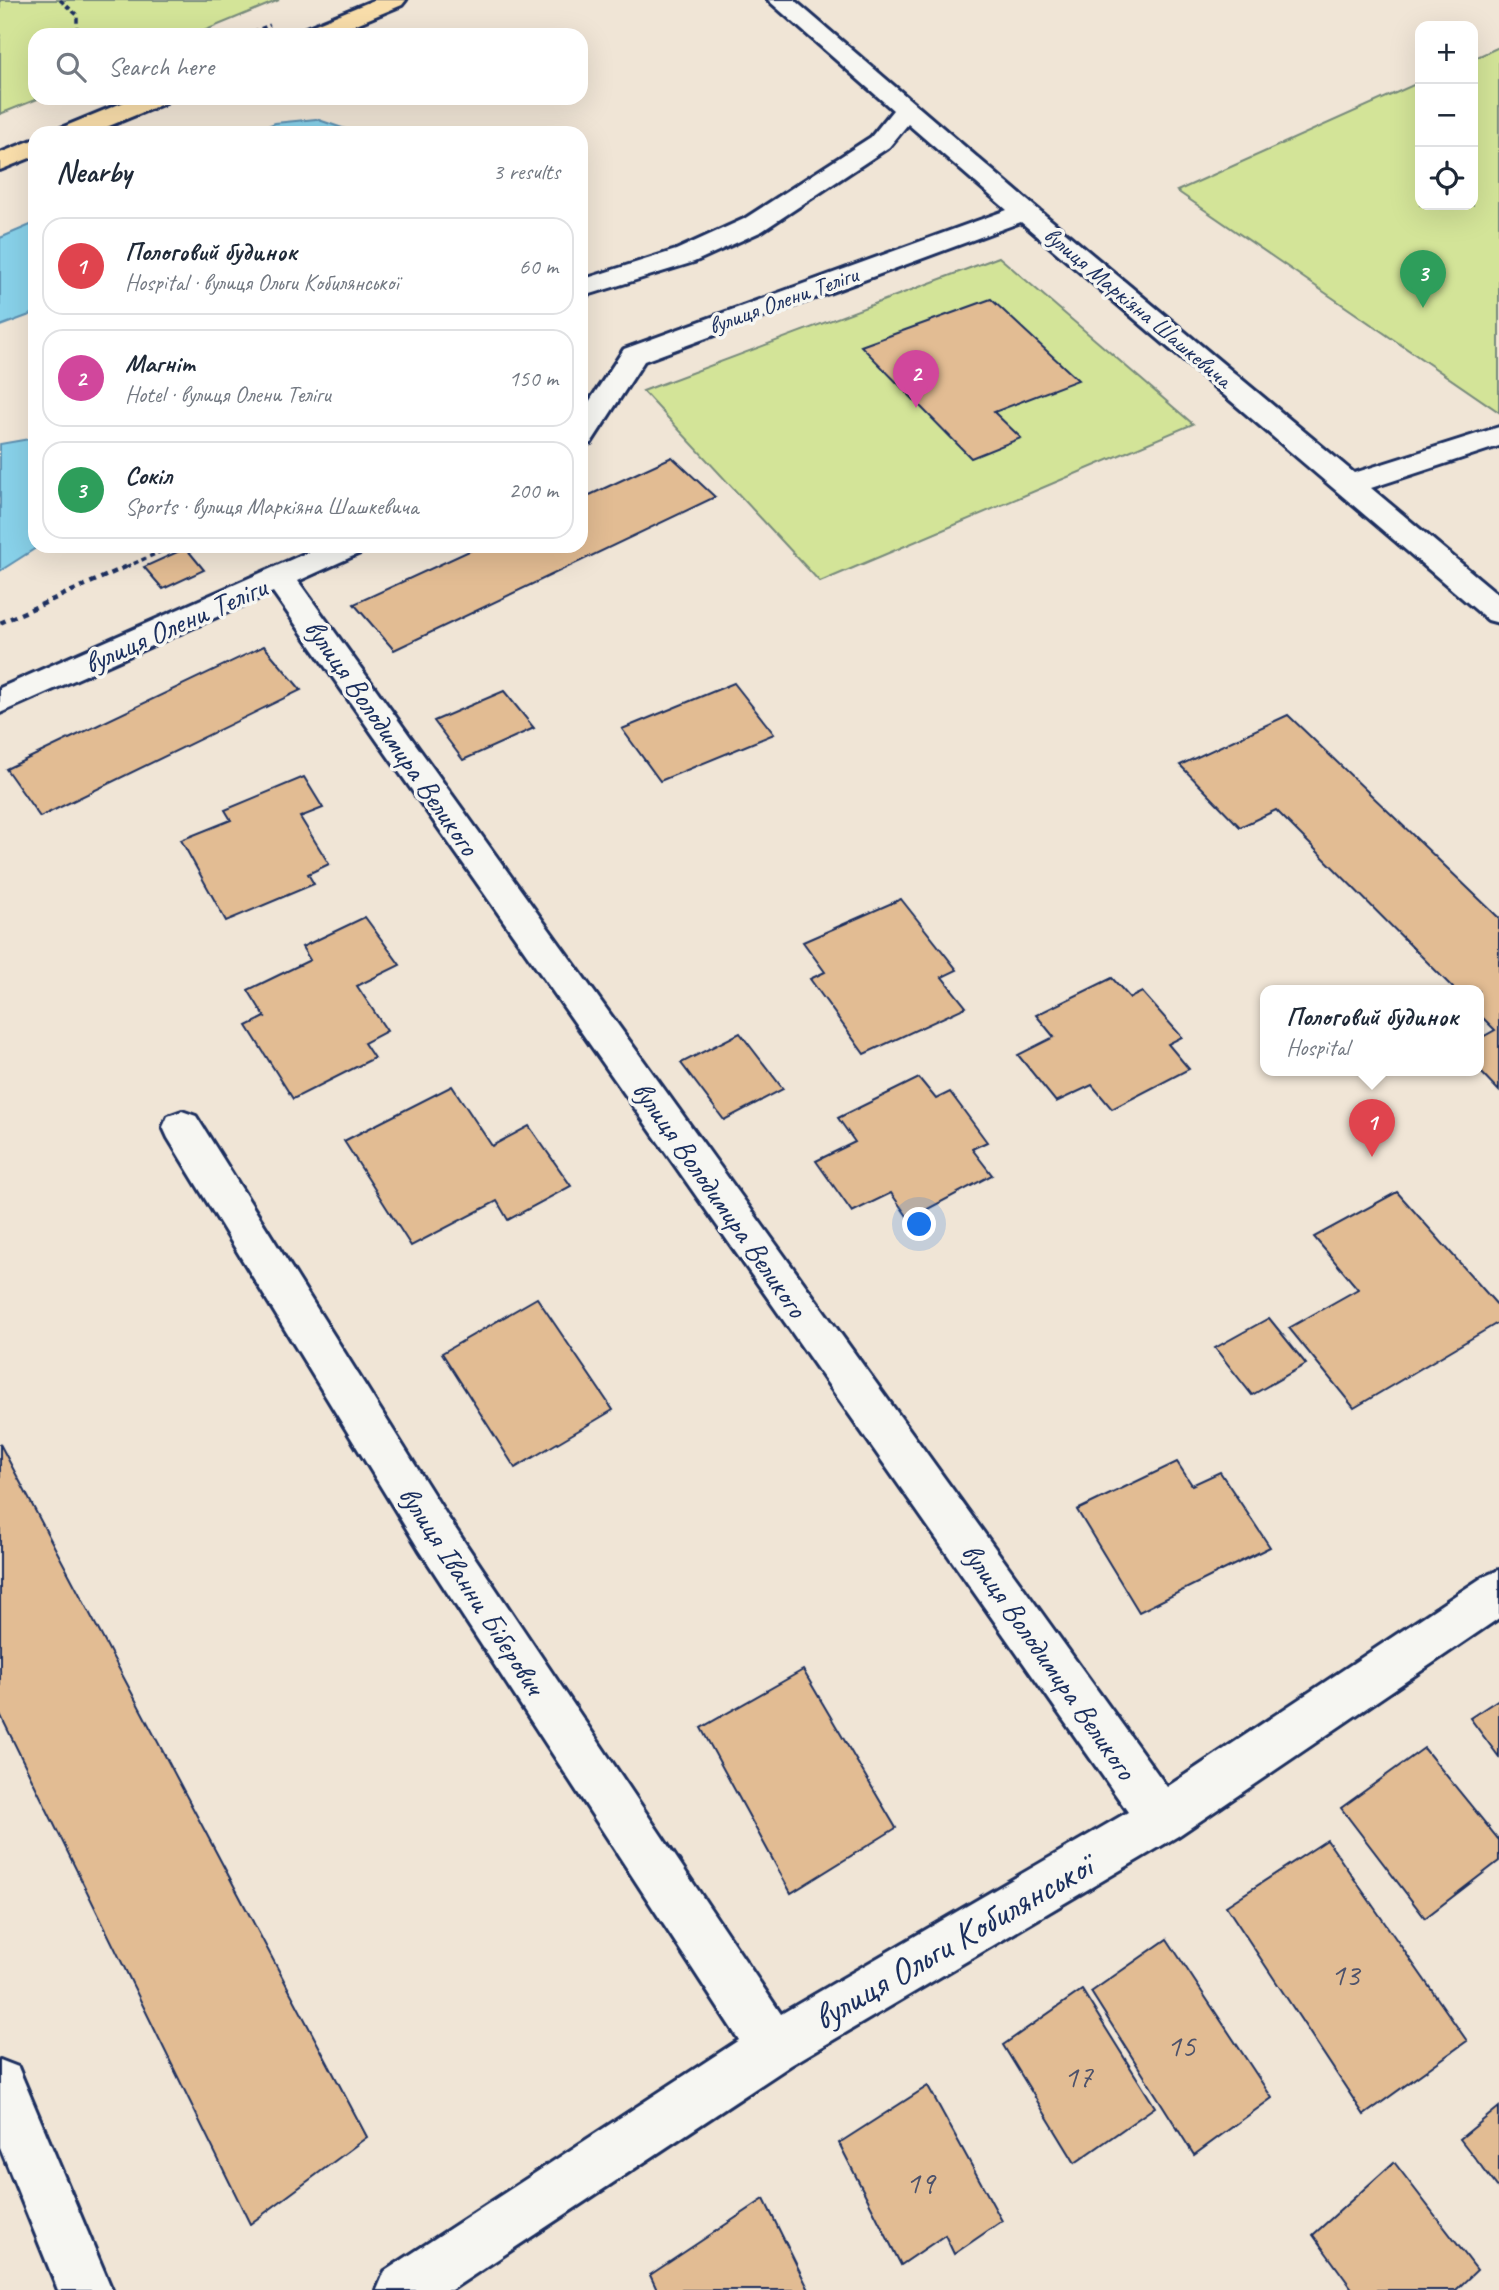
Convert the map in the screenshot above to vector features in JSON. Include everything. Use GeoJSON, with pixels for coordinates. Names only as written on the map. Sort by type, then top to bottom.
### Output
{"type":"FeatureCollection","features":[{"type":"Feature","properties":{"kind":"highway"},"geometry":{"type":"LineString","coordinates":[[326,28],[394,0]]}},
{"type":"Feature","properties":{"kind":"highway"},"geometry":{"type":"LineString","coordinates":[[87,126],[139,105]]}},
{"type":"Feature","properties":{"kind":"highway"},"geometry":{"type":"LineString","coordinates":[[0,162],[28,151]]}},
{"type":"Feature","properties":{"kind":"street","name":"вулиця Маркіяна Шашкевича"},"geometry":{"type":"LineString","coordinates":[[780,0],[1025,212],[1499,612]]}},
{"type":"Feature","properties":{"kind":"street"},"geometry":{"type":"LineString","coordinates":[[588,287],[685,256],[753,225],[880,142],[906,110]]}},
{"type":"Feature","properties":{"kind":"street","name":"вулиця Олени Теліги"},"geometry":{"type":"LineString","coordinates":[[588,425],[634,355],[1025,212]]}},
{"type":"Feature","properties":{"kind":"street"},"geometry":{"type":"LineString","coordinates":[[1350,485],[1499,436]]}},
{"type":"Feature","properties":{"kind":"street","name":"вулиця Олени Теліги"},"geometry":{"type":"LineString","coordinates":[[0,701],[334,553]]}},
{"type":"Feature","properties":{"kind":"street","name":"вулиця Володимира Великого"},"geometry":{"type":"LineString","coordinates":[[280,579],[1161,1819]]}},
{"type":"Feature","properties":{"kind":"street","name":"вулиця Іванни Біберович"},"geometry":{"type":"LineString","coordinates":[[183,1126],[434,1534],[773,2047]]}},
{"type":"Feature","properties":{"kind":"street","name":"вулиця Ольги Кобилянської"},"geometry":{"type":"LineString","coordinates":[[404,2290],[773,2047],[1161,1819],[1499,1592]]}},
{"type":"Feature","properties":{"kind":"street"},"geometry":{"type":"LineString","coordinates":[[0,2085],[85,2290]]}},
{"type":"Feature","properties":{"kind":"path"},"geometry":{"type":"LineString","coordinates":[[60,0],[77,15],[77,28]]}},
{"type":"Feature","properties":{"kind":"path"},"geometry":{"type":"LineString","coordinates":[[0,623],[157,553]]}},
{"type":"Feature","properties":{"kind":"green space"},"geometry":{"type":"Polygon","coordinates":[[[0,0],[279,0],[211,28],[28,28],[28,103],[0,114],[0,0]]]}},
{"type":"Feature","properties":{"kind":"green space"},"geometry":{"type":"Polygon","coordinates":[[[1499,47],[1499,412],[1177,191],[1415,84],[1415,210],[1478,210],[1478,57],[1499,47]]]}},
{"type":"Feature","properties":{"kind":"green space"},"geometry":{"type":"Polygon","coordinates":[[[999,257],[1193,424],[820,582],[643,391],[999,257]]]}},
{"type":"Feature","properties":{"kind":"water"},"geometry":{"type":"Polygon","coordinates":[[[316,119],[336,126],[268,126],[316,119]]]}},
{"type":"Feature","properties":{"kind":"water"},"geometry":{"type":"Polygon","coordinates":[[[28,226],[28,316],[0,326],[0,238],[28,226]]]}},
{"type":"Feature","properties":{"kind":"water"},"geometry":{"type":"Polygon","coordinates":[[[28,439],[28,553],[0,571],[0,444],[28,439]]]}},
{"type":"Feature","properties":{"kind":"building"},"geometry":{"type":"Polygon","coordinates":[[[991,299],[1078,380],[994,412],[1021,438],[971,458],[861,346],[991,299]]]}},
{"type":"Feature","properties":{"kind":"building"},"geometry":{"type":"Polygon","coordinates":[[[672,457],[715,497],[394,650],[354,604],[465,553],[588,553],[588,496],[672,457]]]}},
{"type":"Feature","properties":{"kind":"building"},"geometry":{"type":"Polygon","coordinates":[[[175,553],[190,553],[204,570],[163,589],[144,567],[175,553]]]}},
{"type":"Feature","properties":{"kind":"building"},"geometry":{"type":"Polygon","coordinates":[[[264,646],[301,690],[40,817],[6,769],[264,646]]]}},
{"type":"Feature","properties":{"kind":"building"},"geometry":{"type":"Polygon","coordinates":[[[734,683],[774,734],[660,781],[622,729],[734,683]]]}},
{"type":"Feature","properties":{"kind":"building"},"geometry":{"type":"Polygon","coordinates":[[[504,691],[534,728],[463,760],[434,721],[504,691]]]}},
{"type":"Feature","properties":{"kind":"building"},"geometry":{"type":"Polygon","coordinates":[[[1288,715],[1499,918],[1499,1091],[1484,1075],[1484,1036],[1495,1030],[1484,1019],[1484,985],[1450,985],[1276,810],[1240,827],[1180,765],[1288,715]]]}},
{"type":"Feature","properties":{"kind":"building"},"geometry":{"type":"Polygon","coordinates":[[[304,777],[323,808],[300,817],[329,864],[308,874],[314,884],[226,921],[181,840],[231,820],[225,810],[304,777]]]}},
{"type":"Feature","properties":{"kind":"building"},"geometry":{"type":"Polygon","coordinates":[[[901,899],[957,970],[942,977],[966,1007],[864,1054],[810,979],[825,972],[803,942],[901,899]]]}},
{"type":"Feature","properties":{"kind":"building"},"geometry":{"type":"Polygon","coordinates":[[[365,917],[400,965],[357,986],[387,1031],[364,1043],[374,1058],[293,1099],[247,1026],[265,1017],[248,990],[310,960],[302,947],[365,917]]]}},
{"type":"Feature","properties":{"kind":"building"},"geometry":{"type":"Polygon","coordinates":[[[1112,978],[1130,998],[1142,992],[1182,1037],[1168,1044],[1189,1069],[1112,1109],[1092,1085],[1056,1102],[1018,1055],[1054,1037],[1036,1015],[1112,978]]]}},
{"type":"Feature","properties":{"kind":"building"},"geometry":{"type":"Polygon","coordinates":[[[740,1033],[783,1089],[724,1120],[681,1063],[740,1033]]]}},
{"type":"Feature","properties":{"kind":"building"},"geometry":{"type":"Polygon","coordinates":[[[919,1078],[936,1099],[950,1092],[987,1142],[972,1149],[992,1175],[909,1219],[891,1193],[852,1212],[816,1161],[855,1142],[838,1118],[919,1078]]]}},
{"type":"Feature","properties":{"kind":"building"},"geometry":{"type":"Polygon","coordinates":[[[452,1086],[492,1146],[529,1126],[571,1186],[508,1220],[497,1201],[411,1246],[344,1141],[452,1086]]]}},
{"type":"Feature","properties":{"kind":"building"},"geometry":{"type":"Polygon","coordinates":[[[1397,1192],[1499,1307],[1499,1322],[1354,1408],[1289,1328],[1358,1289],[1314,1237],[1397,1192]]]}},
{"type":"Feature","properties":{"kind":"building"},"geometry":{"type":"Polygon","coordinates":[[[537,1298],[613,1410],[515,1468],[442,1353],[537,1298]]]}},
{"type":"Feature","properties":{"kind":"building"},"geometry":{"type":"Polygon","coordinates":[[[1269,1318],[1306,1364],[1252,1395],[1215,1348],[1269,1318]]]}},
{"type":"Feature","properties":{"kind":"building"},"geometry":{"type":"Polygon","coordinates":[[[0,1444],[367,2137],[250,2224],[0,1714],[0,1444]]]}},
{"type":"Feature","properties":{"kind":"building"},"geometry":{"type":"Polygon","coordinates":[[[1177,1462],[1192,1485],[1220,1472],[1270,1547],[1139,1612],[1077,1510],[1177,1462]]]}},
{"type":"Feature","properties":{"kind":"building"},"geometry":{"type":"Polygon","coordinates":[[[803,1670],[896,1828],[791,1893],[701,1728],[803,1670]]]}},
{"type":"Feature","properties":{"kind":"building"},"geometry":{"type":"Polygon","coordinates":[[[1499,1699],[1499,1757],[1470,1718],[1499,1699]]]}},
{"type":"Feature","properties":{"kind":"building"},"geometry":{"type":"Polygon","coordinates":[[[1424,1748],[1499,1840],[1499,1861],[1425,1918],[1341,1808],[1424,1748]]]}},
{"type":"Feature","properties":{"kind":"building"},"geometry":{"type":"Polygon","coordinates":[[[1327,1840],[1467,2041],[1364,2115],[1226,1906],[1327,1840]]]}},
{"type":"Feature","properties":{"kind":"building"},"geometry":{"type":"Polygon","coordinates":[[[1167,1939],[1272,2098],[1194,2155],[1091,1992],[1167,1939]]]}},
{"type":"Feature","properties":{"kind":"building"},"geometry":{"type":"Polygon","coordinates":[[[1082,1990],[1155,2107],[1075,2163],[1003,2045],[1082,1990]]]}},
{"type":"Feature","properties":{"kind":"building"},"geometry":{"type":"Polygon","coordinates":[[[928,2086],[1002,2221],[954,2254],[945,2235],[901,2265],[839,2143],[928,2086]]]}},
{"type":"Feature","properties":{"kind":"building"},"geometry":{"type":"Polygon","coordinates":[[[1499,2107],[1499,2189],[1460,2139],[1499,2107]]]}},
{"type":"Feature","properties":{"kind":"building"},"geometry":{"type":"Polygon","coordinates":[[[1394,2162],[1477,2270],[1456,2290],[1353,2290],[1313,2235],[1394,2162]]]}},
{"type":"Feature","properties":{"kind":"building"},"geometry":{"type":"Polygon","coordinates":[[[764,2199],[809,2290],[657,2290],[650,2275],[764,2199]]]}},
{"type":"Feature","properties":{"kind":"place","name":"Сокіл"},"geometry":{"type":"Point","coordinates":[1423,308]}},
{"type":"Feature","properties":{"kind":"place","name":"Магніт"},"geometry":{"type":"Point","coordinates":[916,408]}},
{"type":"Feature","properties":{"kind":"place","name":"Пологовий будинок"},"geometry":{"type":"Point","coordinates":[1372,1157]}}]}
